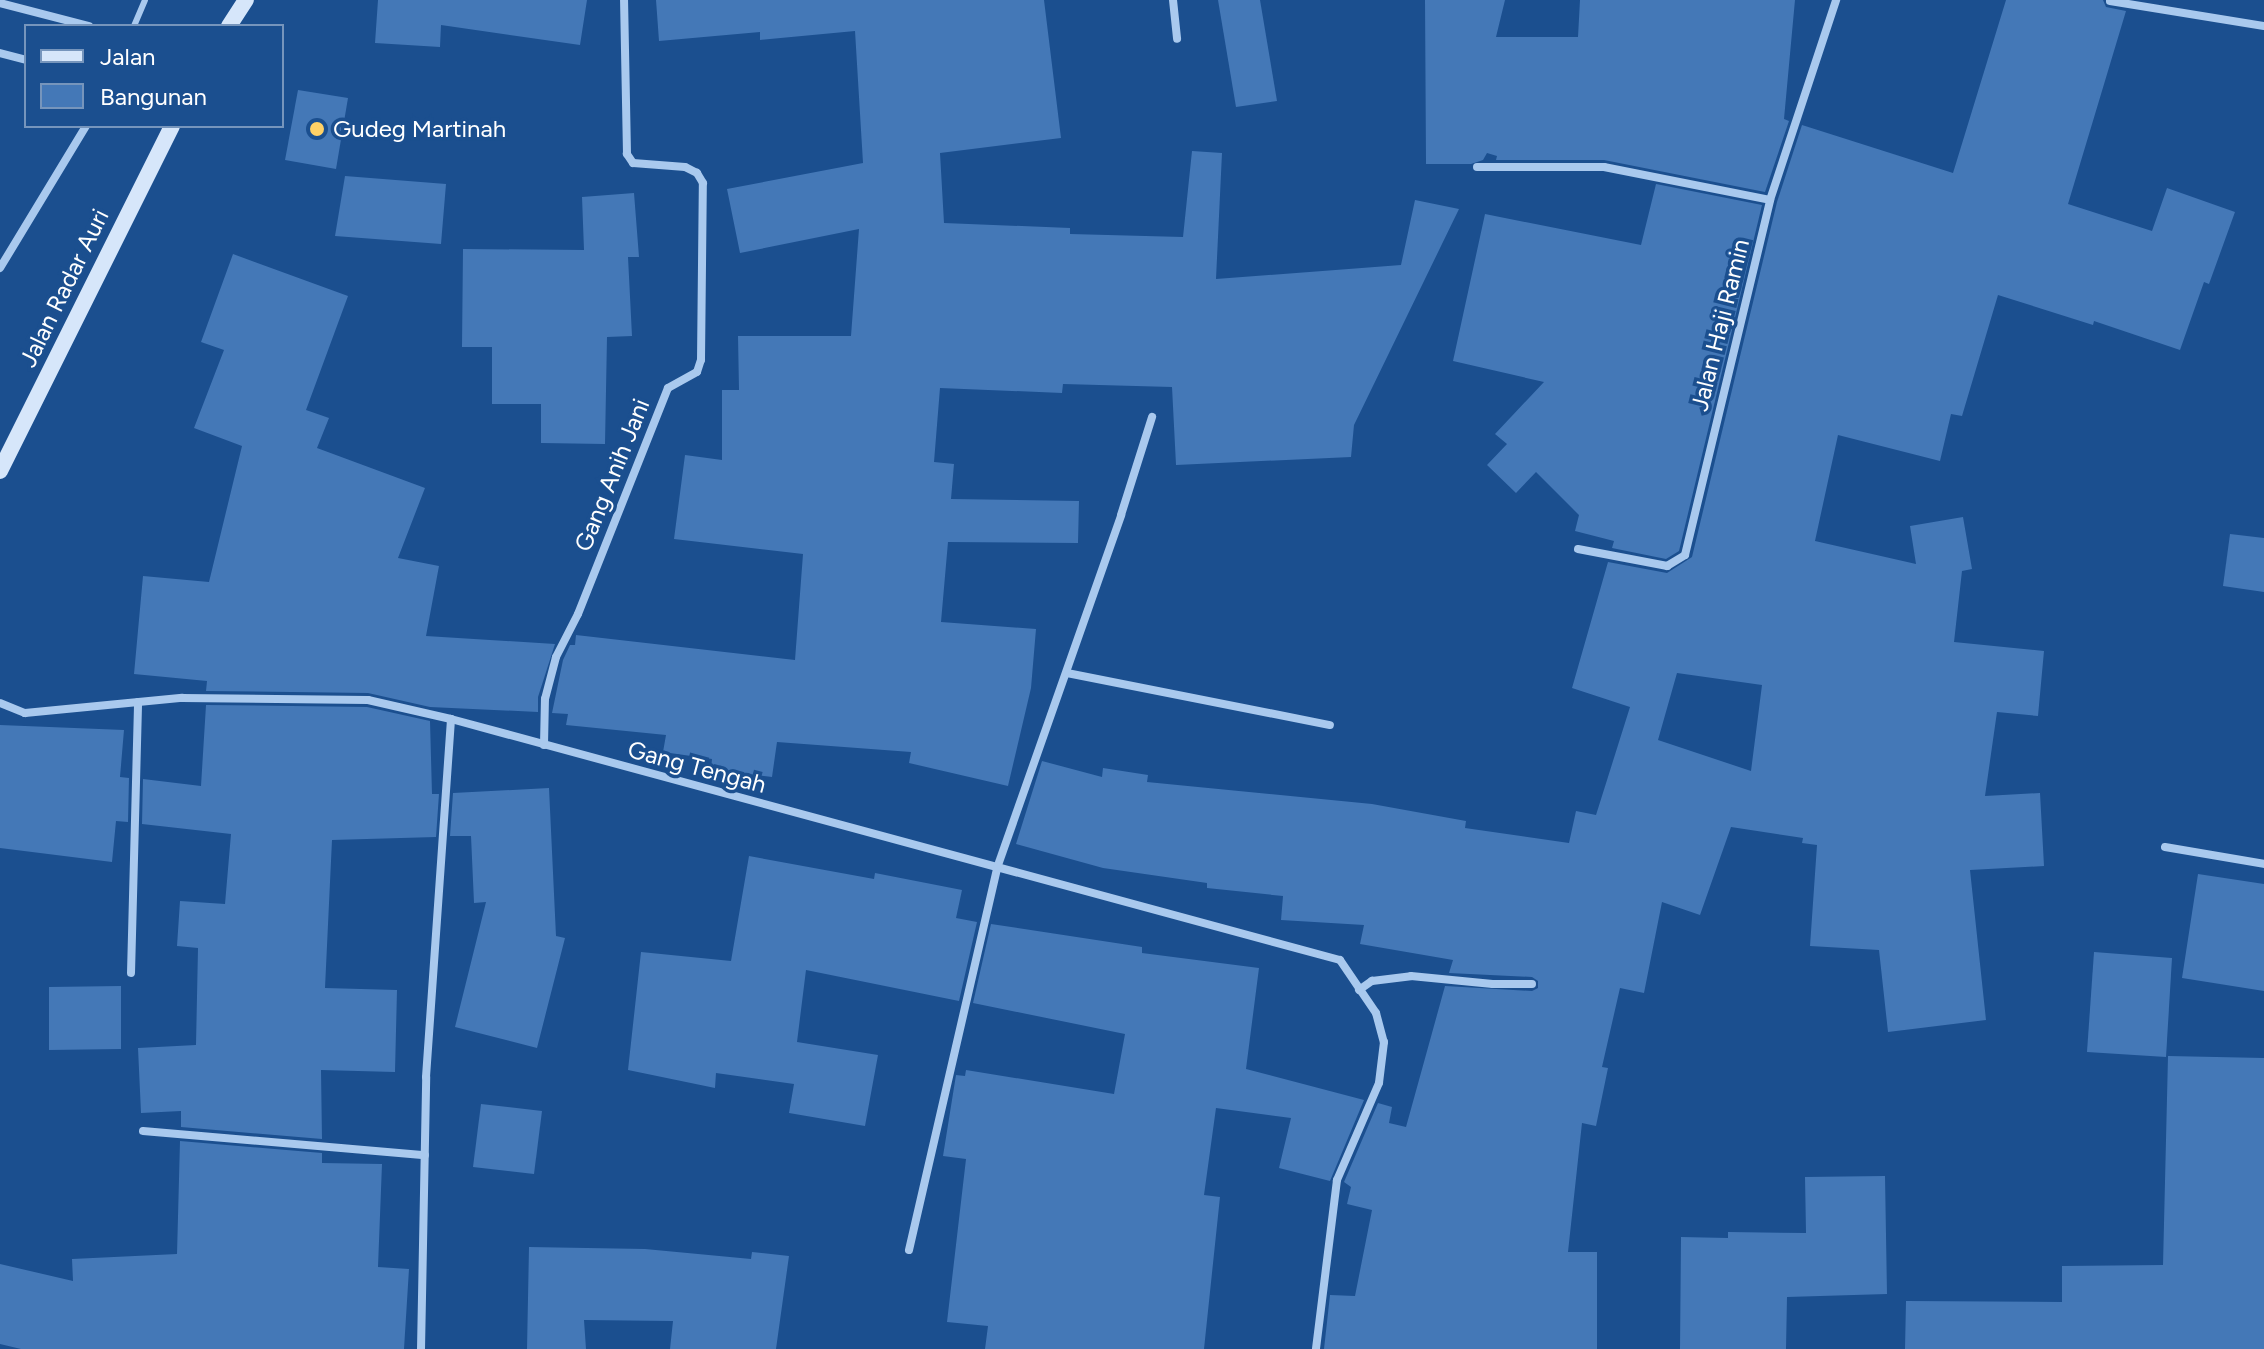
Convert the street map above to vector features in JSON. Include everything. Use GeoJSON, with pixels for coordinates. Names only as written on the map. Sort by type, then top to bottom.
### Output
{"type":"FeatureCollection","features":[{"type":"Feature","properties":{"kind":"main road"},"geometry":{"type":"LineString","coordinates":[[230,24],[246,0]]}},
{"type":"Feature","properties":{"kind":"main road","name":"Jalan Radar Auri"},"geometry":{"type":"LineString","coordinates":[[0,471],[171,128]]}},
{"type":"Feature","properties":{"kind":"street","name":"Gang Anih Jani"},"geometry":{"type":"LineString","coordinates":[[544,745],[545,699],[556,657],[578,614],[668,388],[697,372],[701,360],[703,183],[697,173],[685,167],[633,163],[627,154],[624,0]]}},
{"type":"Feature","properties":{"kind":"street"},"geometry":{"type":"LineString","coordinates":[[1173,0],[1177,39]]}},
{"type":"Feature","properties":{"kind":"street","name":"Jalan Haji Ramin"},"geometry":{"type":"LineString","coordinates":[[1578,549],[1667,566],[1685,555],[1770,200],[1836,0]]}},
{"type":"Feature","properties":{"kind":"street"},"geometry":{"type":"LineString","coordinates":[[2110,1],[2264,26]]}},
{"type":"Feature","properties":{"kind":"street"},"geometry":{"type":"LineString","coordinates":[[0,3],[81,24]]}},
{"type":"Feature","properties":{"kind":"street"},"geometry":{"type":"LineString","coordinates":[[0,53],[24,59]]}},
{"type":"Feature","properties":{"kind":"street"},"geometry":{"type":"LineString","coordinates":[[0,268],[85,128]]}},
{"type":"Feature","properties":{"kind":"street"},"geometry":{"type":"LineString","coordinates":[[1477,167],[1604,167],[1770,200]]}},
{"type":"Feature","properties":{"kind":"street"},"geometry":{"type":"LineString","coordinates":[[909,1250],[997,868],[1067,673],[1152,417]]}},
{"type":"Feature","properties":{"kind":"street"},"geometry":{"type":"LineString","coordinates":[[1067,673],[1330,725]]}},
{"type":"Feature","properties":{"kind":"street","name":"Gang Tengah"},"geometry":{"type":"LineString","coordinates":[[0,703],[25,713],[182,698],[368,700],[451,719],[1340,960],[1376,1013],[1384,1042],[1379,1083],[1337,1180],[1316,1349]]}},
{"type":"Feature","properties":{"kind":"street"},"geometry":{"type":"LineString","coordinates":[[131,973],[138,702]]}},
{"type":"Feature","properties":{"kind":"street"},"geometry":{"type":"LineString","coordinates":[[421,1349],[426,1077],[451,719]]}},
{"type":"Feature","properties":{"kind":"street"},"geometry":{"type":"LineString","coordinates":[[2165,847],[2264,864]]}},
{"type":"Feature","properties":{"kind":"street"},"geometry":{"type":"LineString","coordinates":[[1359,990],[1372,981],[1411,976],[1493,984],[1532,984]]}},
{"type":"Feature","properties":{"kind":"street"},"geometry":{"type":"LineString","coordinates":[[143,1131],[425,1155]]}},
{"type":"Feature","properties":{"kind":"lane"},"geometry":{"type":"LineString","coordinates":[[135,24],[145,0]]}},
{"type":"Feature","properties":{"kind":"building"},"geometry":{"type":"Polygon","coordinates":[[[378,0],[587,0],[580,45],[441,25],[440,47],[375,43],[378,0]]]}},
{"type":"Feature","properties":{"kind":"building"},"geometry":{"type":"Polygon","coordinates":[[[656,0],[1044,0],[1061,138],[940,153],[944,223],[1070,228],[1070,234],[1183,237],[1192,151],[1222,153],[1216,279],[1401,265],[1415,200],[1459,209],[1354,425],[1351,457],[1176,465],[1172,387],[1063,384],[1062,393],[940,388],[934,462],[954,464],[951,499],[1079,501],[1078,543],[948,542],[941,622],[1036,629],[1031,688],[1008,786],[909,763],[911,752],[777,742],[772,777],[711,769],[712,759],[663,752],[666,735],[566,725],[568,714],[552,713],[563,660],[570,645],[575,645],[576,635],[795,660],[803,554],[674,539],[685,455],[722,460],[722,390],[739,390],[738,336],[851,336],[859,229],[740,253],[727,189],[863,163],[855,31],[760,40],[760,32],[659,41],[656,0]]]}},
{"type":"Feature","properties":{"kind":"building"},"geometry":{"type":"Polygon","coordinates":[[[1218,0],[1260,0],[1277,101],[1236,107],[1218,0]]]}},
{"type":"Feature","properties":{"kind":"building"},"geometry":{"type":"Polygon","coordinates":[[[1425,0],[1505,0],[1496,37],[1578,37],[1580,0],[1795,0],[1784,119],[1789,121],[1765,192],[1604,160],[1496,160],[1497,156],[1487,153],[1483,160],[1471,164],[1426,164],[1425,0]]]}},
{"type":"Feature","properties":{"kind":"building"},"geometry":{"type":"Polygon","coordinates":[[[2006,0],[2103,0],[2106,7],[2126,11],[2068,204],[2152,231],[2167,188],[2235,212],[2209,284],[2204,282],[2180,350],[2094,321],[2093,325],[1998,295],[1962,416],[1951,414],[1940,461],[1838,435],[1815,541],[1916,564],[1910,526],[1963,517],[1972,569],[1962,571],[1954,642],[2044,651],[2038,716],[1997,712],[1985,796],[2040,793],[2044,866],[1970,870],[1986,1020],[1888,1032],[1879,950],[1810,946],[1817,845],[1802,843],[1803,838],[1731,827],[1700,915],[1662,902],[1644,993],[1620,988],[1602,1067],[1608,1068],[1596,1126],[1582,1123],[1568,1252],[1597,1252],[1597,1349],[1324,1349],[1330,1295],[1355,1296],[1372,1210],[1347,1204],[1351,1187],[1344,1182],[1378,1103],[1392,1107],[1389,1123],[1406,1127],[1445,986],[1532,991],[1538,988],[1538,981],[1532,977],[1449,973],[1453,960],[1360,944],[1364,925],[1281,920],[1283,896],[1207,888],[1207,883],[1103,868],[1016,844],[1042,761],[1102,777],[1103,768],[1148,775],[1147,782],[1372,804],[1466,821],[1465,828],[1569,843],[1576,811],[1596,815],[1630,707],[1572,688],[1608,562],[1667,573],[1692,557],[1777,202],[1802,125],[1953,173],[2006,0]],[[1677,673],[1658,740],[1751,771],[1762,685],[1677,673]]]}},
{"type":"Feature","properties":{"kind":"building","name":"Gudeg Martinah"},"geometry":{"type":"Polygon","coordinates":[[[298,90],[348,98],[336,169],[285,160],[298,90]]]}},
{"type":"Feature","properties":{"kind":"building"},"geometry":{"type":"Polygon","coordinates":[[[345,176],[446,184],[441,244],[335,236],[345,176]]]}},
{"type":"Feature","properties":{"kind":"building"},"geometry":{"type":"Polygon","coordinates":[[[1656,184],[1762,205],[1679,551],[1666,559],[1612,548],[1614,541],[1575,531],[1579,515],[1536,472],[1516,493],[1487,465],[1507,444],[1495,434],[1544,382],[1453,361],[1485,214],[1641,245],[1656,184]]]}},
{"type":"Feature","properties":{"kind":"building"},"geometry":{"type":"Polygon","coordinates":[[[634,193],[639,257],[628,257],[632,336],[607,337],[605,444],[541,443],[541,404],[492,404],[492,347],[462,347],[463,249],[584,250],[582,197],[634,193]]]}},
{"type":"Feature","properties":{"kind":"building"},"geometry":{"type":"Polygon","coordinates":[[[233,254],[348,296],[306,410],[329,418],[317,448],[425,488],[398,558],[439,566],[426,636],[555,644],[538,697],[538,712],[430,707],[368,693],[206,691],[207,681],[134,674],[143,576],[209,582],[242,446],[194,428],[224,350],[201,342],[233,254]]]}},
{"type":"Feature","properties":{"kind":"building"},"geometry":{"type":"Polygon","coordinates":[[[2230,534],[2264,538],[2264,592],[2223,586],[2230,534]]]}},
{"type":"Feature","properties":{"kind":"building"},"geometry":{"type":"Polygon","coordinates":[[[206,705],[367,707],[430,721],[432,794],[439,794],[436,837],[332,840],[325,988],[397,990],[395,1072],[321,1070],[322,1139],[181,1127],[181,1111],[141,1113],[138,1048],[196,1045],[198,948],[177,946],[180,901],[225,904],[231,834],[142,824],[143,779],[201,786],[206,705]]]}},
{"type":"Feature","properties":{"kind":"building"},"geometry":{"type":"Polygon","coordinates":[[[0,725],[124,730],[120,777],[129,778],[128,822],[116,821],[112,862],[0,848],[0,725]]]}},
{"type":"Feature","properties":{"kind":"building"},"geometry":{"type":"Polygon","coordinates":[[[549,788],[556,936],[565,938],[537,1048],[455,1027],[486,902],[474,903],[471,836],[450,836],[453,793],[549,788]]]}},
{"type":"Feature","properties":{"kind":"building"},"geometry":{"type":"Polygon","coordinates":[[[749,856],[874,879],[875,873],[962,890],[956,918],[977,922],[959,1001],[806,970],[797,1042],[878,1055],[865,1126],[789,1113],[794,1084],[716,1073],[715,1088],[628,1070],[641,952],[731,961],[749,856]]]}},
{"type":"Feature","properties":{"kind":"building"},"geometry":{"type":"Polygon","coordinates":[[[2198,874],[2264,884],[2264,991],[2182,978],[2198,874]]]}},
{"type":"Feature","properties":{"kind":"building"},"geometry":{"type":"Polygon","coordinates":[[[991,924],[1142,947],[1142,953],[1259,968],[1246,1069],[1364,1100],[1330,1181],[1279,1168],[1291,1118],[1216,1108],[1204,1195],[1220,1197],[1204,1349],[985,1349],[988,1326],[947,1322],[966,1159],[943,1156],[956,1075],[965,1076],[966,1070],[1114,1094],[1125,1034],[973,1003],[991,924]]]}},
{"type":"Feature","properties":{"kind":"building"},"geometry":{"type":"Polygon","coordinates":[[[2094,952],[2172,958],[2166,1057],[2087,1052],[2094,952]]]}},
{"type":"Feature","properties":{"kind":"building"},"geometry":{"type":"Polygon","coordinates":[[[121,986],[121,1049],[49,1050],[49,987],[121,986]]]}},
{"type":"Feature","properties":{"kind":"building"},"geometry":{"type":"Polygon","coordinates":[[[2168,1056],[2264,1058],[2264,1349],[1905,1349],[1906,1301],[2062,1302],[2062,1266],[2163,1265],[2168,1056]]]}},
{"type":"Feature","properties":{"kind":"building"},"geometry":{"type":"Polygon","coordinates":[[[481,1104],[542,1111],[534,1174],[473,1167],[481,1104]]]}},
{"type":"Feature","properties":{"kind":"building"},"geometry":{"type":"Polygon","coordinates":[[[180,1141],[322,1153],[322,1163],[382,1164],[378,1267],[409,1269],[404,1349],[21,1349],[0,1344],[0,1264],[73,1281],[72,1259],[177,1254],[180,1141]]]}},
{"type":"Feature","properties":{"kind":"building"},"geometry":{"type":"Polygon","coordinates":[[[1885,1176],[1887,1294],[1787,1297],[1786,1349],[1680,1349],[1681,1237],[1728,1238],[1728,1232],[1806,1233],[1805,1177],[1885,1176]]]}},
{"type":"Feature","properties":{"kind":"building"},"geometry":{"type":"Polygon","coordinates":[[[529,1247],[645,1249],[751,1259],[752,1252],[789,1256],[776,1349],[670,1349],[673,1321],[584,1320],[586,1349],[527,1349],[529,1247]]]}},
{"type":"Feature","properties":{"kind":"place","name":"Gudeg Martinah"},"geometry":{"type":"Point","coordinates":[317,129]}}]}
